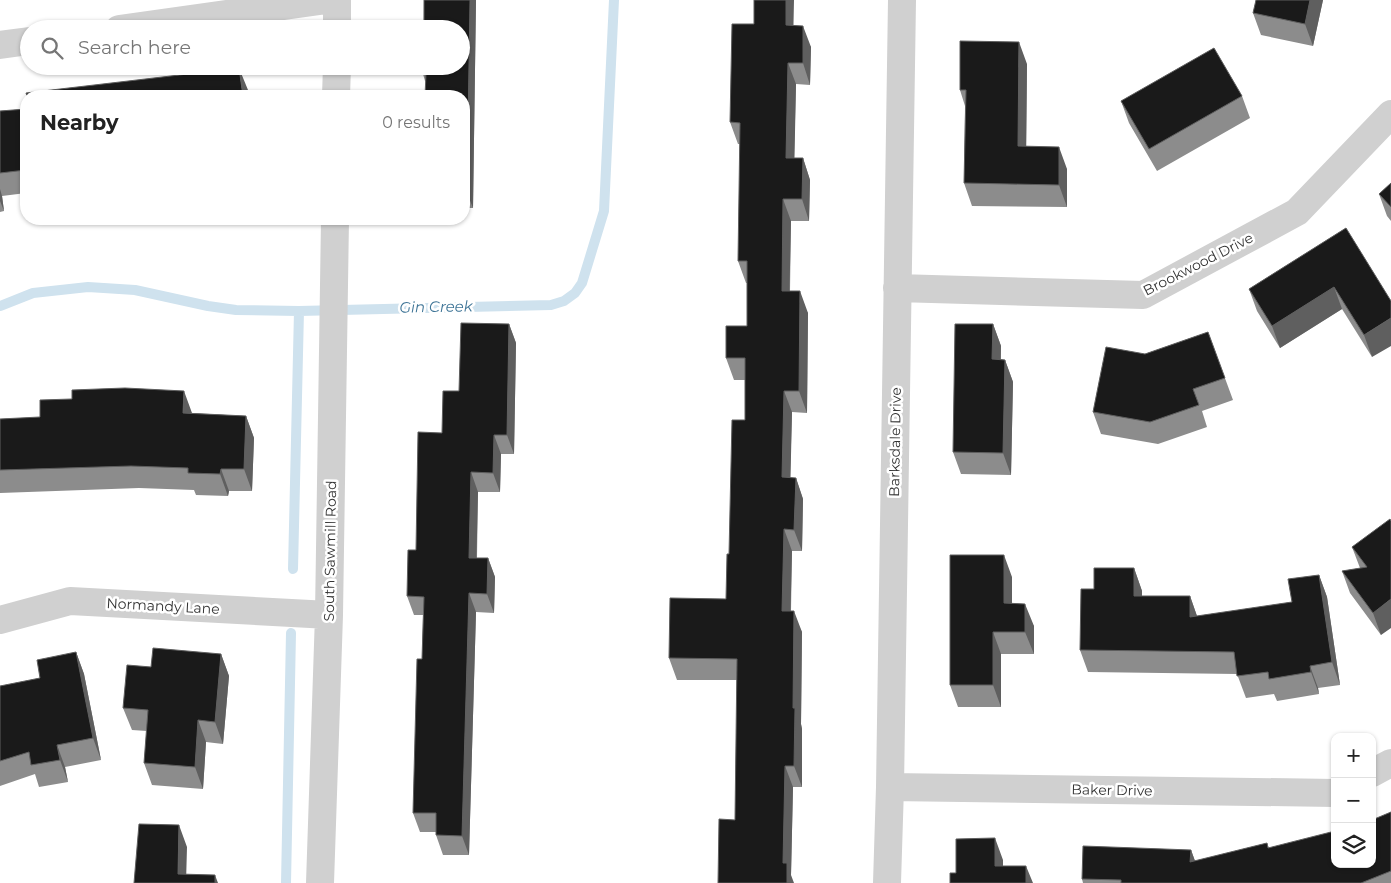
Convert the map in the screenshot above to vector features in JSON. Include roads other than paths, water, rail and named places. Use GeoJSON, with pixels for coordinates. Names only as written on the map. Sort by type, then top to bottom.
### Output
{"type":"FeatureCollection","features":[{"type":"Feature","properties":{"kind":"street"},"geometry":{"type":"LineString","coordinates":[[184,20],[327,0]]}},
{"type":"Feature","properties":{"kind":"street"},"geometry":{"type":"LineString","coordinates":[[337,0],[337,20]]}},
{"type":"Feature","properties":{"kind":"street","name":"Barksdale Drive"},"geometry":{"type":"LineString","coordinates":[[887,883],[902,0]]}},
{"type":"Feature","properties":{"kind":"street"},"geometry":{"type":"LineString","coordinates":[[0,45],[20,42]]}},
{"type":"Feature","properties":{"kind":"street"},"geometry":{"type":"LineString","coordinates":[[336,90],[337,75]]}},
{"type":"Feature","properties":{"kind":"street","name":"Brookwood Drive"},"geometry":{"type":"LineString","coordinates":[[897,288],[1143,294],[1297,212],[1391,114]]}},
{"type":"Feature","properties":{"kind":"street","name":"South Sawmill Road"},"geometry":{"type":"LineString","coordinates":[[320,883],[329,615],[334,225]]}},
{"type":"Feature","properties":{"kind":"street","name":"Normandy Lane"},"geometry":{"type":"LineString","coordinates":[[0,620],[70,601],[329,615]]}},
{"type":"Feature","properties":{"kind":"street"},"geometry":{"type":"LineString","coordinates":[[1376,771],[1391,763]]}},
{"type":"Feature","properties":{"kind":"street","name":"Baker Drive"},"geometry":{"type":"LineString","coordinates":[[890,787],[1331,793]]}},
{"type":"Feature","properties":{"kind":"waterway","name":"Gin Creek"},"geometry":{"type":"LineString","coordinates":[[0,306],[33,293],[88,287],[135,290],[208,306],[236,310],[299,311],[551,305],[564,301],[575,293],[582,283],[604,211],[614,0]]}},
{"type":"Feature","properties":{"kind":"waterway"},"geometry":{"type":"LineString","coordinates":[[293,569],[299,311]]}},
{"type":"Feature","properties":{"kind":"waterway"},"geometry":{"type":"LineString","coordinates":[[286,883],[291,633]]}}]}
